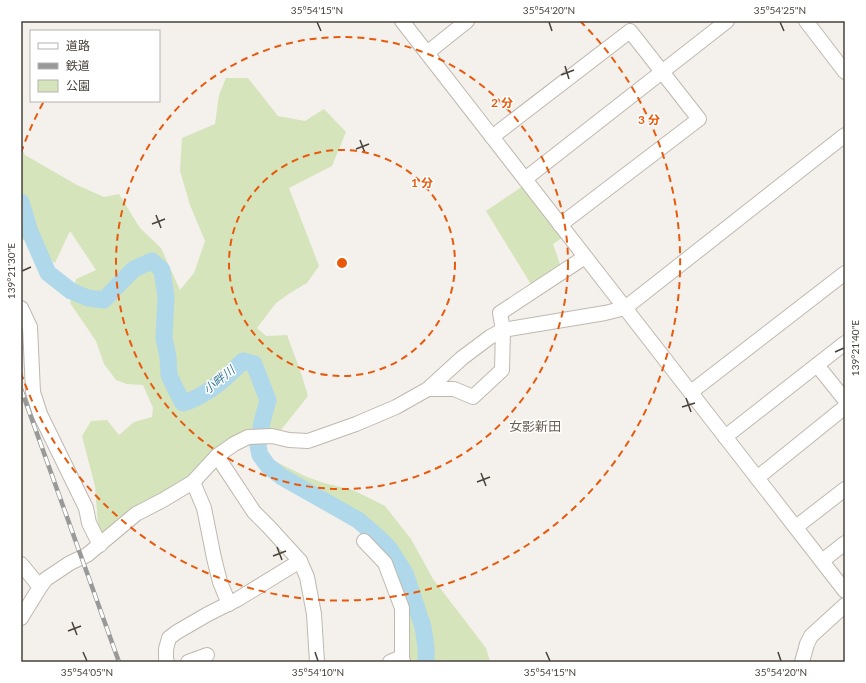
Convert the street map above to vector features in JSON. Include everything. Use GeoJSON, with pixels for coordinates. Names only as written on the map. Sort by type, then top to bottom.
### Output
{"type":"FeatureCollection","features":[{"type":"Feature","properties":{"kind":"street"},"geometry":{"type":"LineString","coordinates":[[402,21],[845,591]]}},
{"type":"Feature","properties":{"kind":"street"},"geometry":{"type":"LineString","coordinates":[[427,53],[468,21]]}},
{"type":"Feature","properties":{"kind":"street"},"geometry":{"type":"LineString","coordinates":[[525,179],[727,21]]}},
{"type":"Feature","properties":{"kind":"street"},"geometry":{"type":"LineString","coordinates":[[806,21],[845,72]]}},
{"type":"Feature","properties":{"kind":"street"},"geometry":{"type":"LineString","coordinates":[[492,137],[630,31],[662,72],[699,120],[560,225]]}},
{"type":"Feature","properties":{"kind":"street"},"geometry":{"type":"LineString","coordinates":[[21,618],[46,579],[70,563],[87,555],[136,514],[193,482],[217,456],[234,444],[256,437],[272,436],[289,440],[308,441],[356,424],[389,410],[428,390],[462,358],[502,330],[605,313],[625,308],[845,135]]}},
{"type":"Feature","properties":{"kind":"street"},"geometry":{"type":"LineString","coordinates":[[428,390],[454,389],[473,397],[502,370],[502,330],[500,312],[585,257]]}},
{"type":"Feature","properties":{"kind":"street"},"geometry":{"type":"LineString","coordinates":[[690,392],[845,273]]}},
{"type":"Feature","properties":{"kind":"street"},"geometry":{"type":"LineString","coordinates":[[21,308],[30,327],[33,392],[40,414],[86,508],[89,523],[100,545]]}},
{"type":"Feature","properties":{"kind":"street"},"geometry":{"type":"LineString","coordinates":[[725,437],[845,343]]}},
{"type":"Feature","properties":{"kind":"street"},"geometry":{"type":"LineString","coordinates":[[817,365],[845,400]]}},
{"type":"Feature","properties":{"kind":"street"},"geometry":{"type":"LineString","coordinates":[[757,478],[845,407]]}},
{"type":"Feature","properties":{"kind":"street"},"geometry":{"type":"LineString","coordinates":[[217,456],[254,512],[300,561],[307,577],[314,614],[318,662]]}},
{"type":"Feature","properties":{"kind":"street"},"geometry":{"type":"LineString","coordinates":[[193,482],[204,508],[220,582],[229,604]]}},
{"type":"Feature","properties":{"kind":"street"},"geometry":{"type":"LineString","coordinates":[[796,527],[845,489]]}},
{"type":"Feature","properties":{"kind":"street"},"geometry":{"type":"LineString","coordinates":[[364,541],[385,563],[402,608],[398,660]]}},
{"type":"Feature","properties":{"kind":"street"},"geometry":{"type":"LineString","coordinates":[[822,561],[845,543]]}},
{"type":"Feature","properties":{"kind":"street"},"geometry":{"type":"LineString","coordinates":[[167,662],[166,649],[169,638],[208,614],[238,599],[300,561]]}},
{"type":"Feature","properties":{"kind":"street"},"geometry":{"type":"LineString","coordinates":[[21,564],[40,587]]}},
{"type":"Feature","properties":{"kind":"street"},"geometry":{"type":"LineString","coordinates":[[802,662],[811,636],[845,605]]}},
{"type":"Feature","properties":{"kind":"street"},"geometry":{"type":"LineString","coordinates":[[188,662],[207,655]]}},
{"type":"Feature","properties":{"kind":"green space"},"geometry":{"type":"Polygon","coordinates":[[[226,78],[248,78],[278,116],[305,121],[324,109],[346,132],[332,166],[289,188],[319,266],[307,283],[276,303],[257,328],[266,336],[287,335],[308,396],[281,430],[240,434],[190,481],[101,537],[98,525],[95,486],[82,436],[91,421],[107,420],[119,435],[134,422],[152,417],[153,408],[143,385],[127,384],[116,380],[104,364],[96,341],[70,303],[76,279],[96,270],[70,231],[55,263],[25,239],[21,241],[21,148],[25,155],[77,185],[104,197],[119,194],[140,228],[161,248],[180,290],[194,273],[205,241],[190,205],[180,171],[182,138],[215,124],[219,95],[226,78]]]}},
{"type":"Feature","properties":{"kind":"green space"},"geometry":{"type":"Polygon","coordinates":[[[523,186],[562,238],[553,244],[561,267],[532,286],[486,211],[523,186]]]}},
{"type":"Feature","properties":{"kind":"green space"},"geometry":{"type":"Polygon","coordinates":[[[272,460],[307,477],[353,490],[385,506],[411,539],[433,579],[486,648],[490,662],[407,662],[388,557],[363,530],[331,501],[296,481],[272,460]]]}},
{"type":"Feature","properties":{"kind":"waterway","name":"小畔川"},"geometry":{"type":"LineString","coordinates":[[21,202],[30,232],[48,273],[71,291],[88,298],[104,300],[134,269],[152,261],[162,270],[166,297],[164,338],[168,357],[169,375],[183,403],[208,391],[223,380],[243,361],[254,364],[268,400],[258,446],[260,455],[268,466],[282,477],[358,520],[389,548],[405,573],[423,627],[426,647],[426,662]]}},
{"type":"Feature","properties":{"kind":"railway"},"geometry":{"type":"LineString","coordinates":[[21,389],[119,662]]}},
{"type":"Feature","properties":{"kind":"district","name":"女影新田"},"geometry":{"type":"Point","coordinates":[535,426]}}]}
